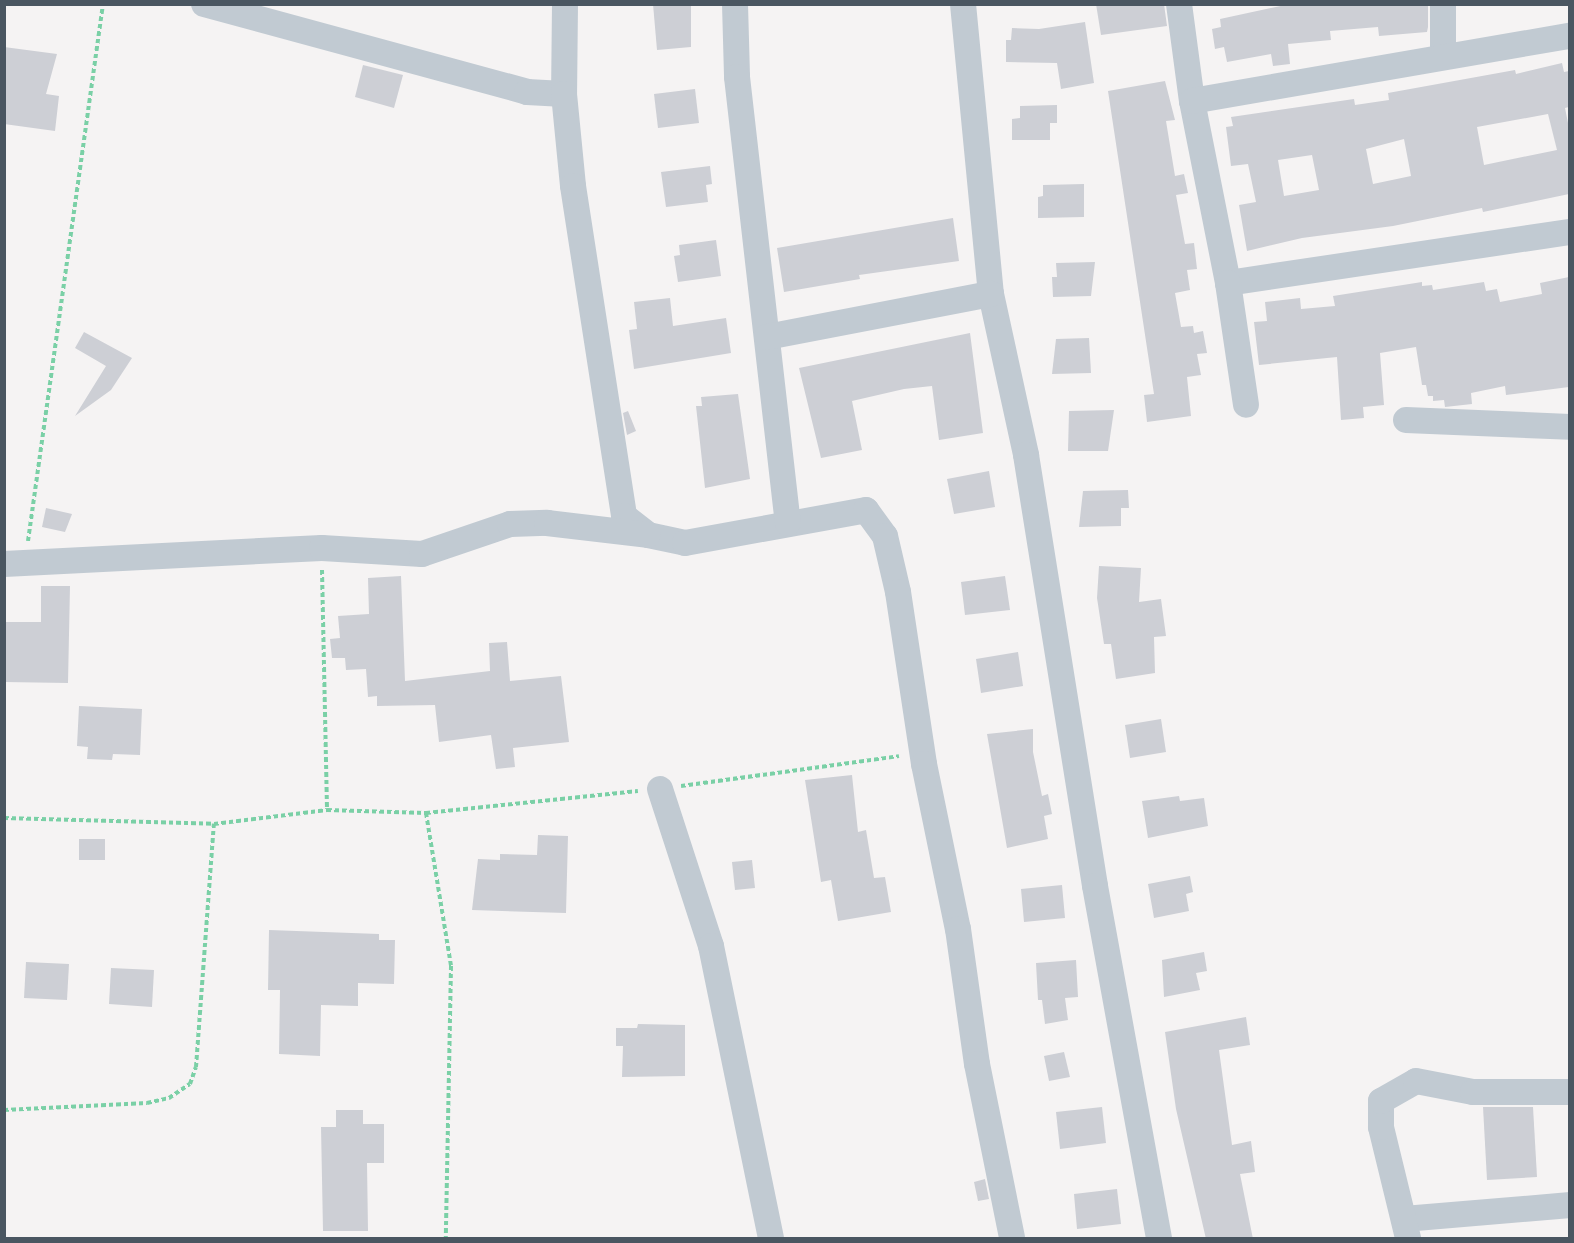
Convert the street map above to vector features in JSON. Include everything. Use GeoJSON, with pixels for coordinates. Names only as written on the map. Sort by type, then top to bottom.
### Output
{"type":"FeatureCollection","features":[{"type":"Feature","properties":{"kind":"street"},"geometry":{"type":"LineString","coordinates":[[204,4],[516,89],[564,94]]}},
{"type":"Feature","properties":{"kind":"street"},"geometry":{"type":"LineString","coordinates":[[565,4],[564,94],[573,186],[624,516],[648,535]]}},
{"type":"Feature","properties":{"kind":"street"},"geometry":{"type":"LineString","coordinates":[[735,4],[737,77],[788,523]]}},
{"type":"Feature","properties":{"kind":"street"},"geometry":{"type":"LineString","coordinates":[[963,4],[991,294],[1026,455],[1097,897],[1159,1239]]}},
{"type":"Feature","properties":{"kind":"street"},"geometry":{"type":"LineString","coordinates":[[1179,4],[1192,101],[1228,283],[1246,405]]}},
{"type":"Feature","properties":{"kind":"street"},"geometry":{"type":"LineString","coordinates":[[1443,4],[1443,57]]}},
{"type":"Feature","properties":{"kind":"street"},"geometry":{"type":"LineString","coordinates":[[1192,101],[1569,36]]}},
{"type":"Feature","properties":{"kind":"street"},"geometry":{"type":"LineString","coordinates":[[1228,283],[1569,232]]}},
{"type":"Feature","properties":{"kind":"street"},"geometry":{"type":"LineString","coordinates":[[768,337],[991,294]]}},
{"type":"Feature","properties":{"kind":"street"},"geometry":{"type":"LineString","coordinates":[[1406,420],[1569,428]]}},
{"type":"Feature","properties":{"kind":"street"},"geometry":{"type":"LineString","coordinates":[[14,565],[322,548],[422,554],[519,524],[548,523],[648,535],[685,543],[866,510],[885,536],[898,592],[922,753],[958,929],[977,1065],[1012,1239]]}},
{"type":"Feature","properties":{"kind":"street"},"geometry":{"type":"LineString","coordinates":[[660,789],[711,946],[771,1239]]}},
{"type":"Feature","properties":{"kind":"street"},"geometry":{"type":"LineString","coordinates":[[1569,1092],[1473,1092],[1416,1081],[1381,1101],[1381,1127],[1406,1229],[1569,1205]]}},
{"type":"Feature","properties":{"kind":"path"},"geometry":{"type":"LineString","coordinates":[[14,565],[103,4]]}},
{"type":"Feature","properties":{"kind":"path"},"geometry":{"type":"LineString","coordinates":[[322,548],[327,810]]}},
{"type":"Feature","properties":{"kind":"path"},"geometry":{"type":"LineString","coordinates":[[4,818],[214,824],[327,810],[426,813],[660,789],[922,753]]}},
{"type":"Feature","properties":{"kind":"path"},"geometry":{"type":"LineString","coordinates":[[426,813],[452,966],[446,1239]]}},
{"type":"Feature","properties":{"kind":"path"},"geometry":{"type":"LineString","coordinates":[[4,1110],[147,1103],[169,1098],[190,1084],[196,1067],[214,824]]}},
{"type":"Feature","properties":{"kind":"building"},"geometry":{"type":"Polygon","coordinates":[[[653,4],[691,4],[691,47],[657,50],[653,4]]]}},
{"type":"Feature","properties":{"kind":"building"},"geometry":{"type":"Polygon","coordinates":[[[1096,4],[1164,4],[1167,26],[1101,35],[1096,4]]]}},
{"type":"Feature","properties":{"kind":"building"},"geometry":{"type":"Polygon","coordinates":[[[1290,4],[1428,4],[1428,27],[1427,32],[1379,36],[1378,27],[1330,31],[1331,40],[1288,44],[1290,64],[1273,66],[1271,54],[1227,62],[1224,47],[1215,49],[1212,29],[1221,27],[1220,19],[1290,4]]]}},
{"type":"Feature","properties":{"kind":"building"},"geometry":{"type":"Polygon","coordinates":[[[1085,22],[1094,83],[1061,89],[1057,63],[1006,62],[1006,40],[1011,40],[1012,28],[1039,29],[1085,22]]]}},
{"type":"Feature","properties":{"kind":"building"},"geometry":{"type":"Polygon","coordinates":[[[4,47],[57,54],[46,94],[59,96],[55,131],[4,124],[4,47]]]}},
{"type":"Feature","properties":{"kind":"building"},"geometry":{"type":"Polygon","coordinates":[[[1562,63],[1564,72],[1569,71],[1569,107],[1565,108],[1569,128],[1569,194],[1483,212],[1482,208],[1393,226],[1302,238],[1247,251],[1239,205],[1256,202],[1248,164],[1231,166],[1226,127],[1233,126],[1231,117],[1354,99],[1355,105],[1389,100],[1388,93],[1515,70],[1516,74],[1562,63]],[[1548,114],[1477,127],[1484,165],[1557,150],[1548,114]],[[1404,139],[1366,149],[1373,184],[1411,176],[1404,139]],[[1312,155],[1278,160],[1284,196],[1319,190],[1312,155]]]}},
{"type":"Feature","properties":{"kind":"building"},"geometry":{"type":"Polygon","coordinates":[[[363,65],[403,75],[394,108],[355,97],[363,65]]]}},
{"type":"Feature","properties":{"kind":"building"},"geometry":{"type":"Polygon","coordinates":[[[1165,81],[1175,120],[1166,121],[1175,176],[1184,174],[1188,193],[1176,195],[1185,244],[1194,243],[1197,269],[1187,270],[1190,290],[1175,293],[1181,327],[1193,326],[1194,333],[1203,331],[1207,353],[1197,354],[1201,375],[1187,377],[1191,416],[1147,422],[1144,395],[1154,394],[1108,91],[1165,81]]]}},
{"type":"Feature","properties":{"kind":"building"},"geometry":{"type":"Polygon","coordinates":[[[695,89],[699,123],[658,128],[654,94],[695,89]]]}},
{"type":"Feature","properties":{"kind":"building"},"geometry":{"type":"Polygon","coordinates":[[[1057,105],[1057,123],[1050,123],[1050,140],[1012,140],[1012,119],[1020,118],[1020,106],[1057,105]]]}},
{"type":"Feature","properties":{"kind":"building"},"geometry":{"type":"Polygon","coordinates":[[[710,166],[712,184],[706,185],[708,202],[666,207],[661,172],[710,166]]]}},
{"type":"Feature","properties":{"kind":"building"},"geometry":{"type":"Polygon","coordinates":[[[1084,184],[1084,217],[1038,218],[1038,197],[1043,196],[1043,185],[1084,184]]]}},
{"type":"Feature","properties":{"kind":"building"},"geometry":{"type":"Polygon","coordinates":[[[953,218],[959,261],[859,275],[860,279],[784,292],[777,248],[953,218]]]}},
{"type":"Feature","properties":{"kind":"building"},"geometry":{"type":"Polygon","coordinates":[[[716,240],[721,276],[678,282],[674,256],[680,255],[679,245],[716,240]]]}},
{"type":"Feature","properties":{"kind":"building"},"geometry":{"type":"Polygon","coordinates":[[[1095,262],[1091,296],[1053,297],[1052,277],[1057,277],[1056,263],[1095,262]]]}},
{"type":"Feature","properties":{"kind":"building"},"geometry":{"type":"Polygon","coordinates":[[[1569,277],[1569,387],[1506,395],[1505,386],[1471,393],[1472,404],[1445,407],[1444,400],[1433,401],[1433,396],[1428,396],[1426,385],[1422,385],[1416,347],[1380,353],[1384,405],[1363,407],[1364,418],[1341,420],[1337,357],[1259,365],[1254,322],[1267,321],[1265,302],[1300,298],[1301,309],[1335,306],[1333,296],[1422,282],[1422,286],[1432,285],[1433,290],[1484,282],[1486,291],[1497,289],[1500,302],[1542,294],[1540,283],[1569,277]]]}},
{"type":"Feature","properties":{"kind":"building"},"geometry":{"type":"Polygon","coordinates":[[[670,298],[673,326],[726,318],[731,353],[634,369],[629,330],[637,329],[634,302],[670,298]]]}},
{"type":"Feature","properties":{"kind":"building"},"geometry":{"type":"Polygon","coordinates":[[[84,332],[132,358],[111,390],[75,416],[106,366],[75,348],[84,332]]]}},
{"type":"Feature","properties":{"kind":"building"},"geometry":{"type":"Polygon","coordinates":[[[970,333],[983,433],[939,440],[932,386],[904,389],[852,401],[862,450],[821,458],[799,368],[970,333]]]}},
{"type":"Feature","properties":{"kind":"building"},"geometry":{"type":"Polygon","coordinates":[[[1089,338],[1091,373],[1052,374],[1056,339],[1089,338]]]}},
{"type":"Feature","properties":{"kind":"building"},"geometry":{"type":"Polygon","coordinates":[[[738,394],[750,479],[705,488],[696,406],[702,406],[701,397],[738,394]]]}},
{"type":"Feature","properties":{"kind":"building"},"geometry":{"type":"Polygon","coordinates":[[[1114,410],[1108,451],[1068,451],[1069,411],[1114,410]]]}},
{"type":"Feature","properties":{"kind":"building"},"geometry":{"type":"Polygon","coordinates":[[[628,411],[636,431],[627,435],[623,413],[628,411]]]}},
{"type":"Feature","properties":{"kind":"building"},"geometry":{"type":"Polygon","coordinates":[[[989,471],[995,507],[954,514],[947,479],[989,471]]]}},
{"type":"Feature","properties":{"kind":"building"},"geometry":{"type":"Polygon","coordinates":[[[1128,490],[1129,508],[1121,508],[1121,526],[1079,527],[1083,491],[1128,490]]]}},
{"type":"Feature","properties":{"kind":"building"},"geometry":{"type":"Polygon","coordinates":[[[46,508],[72,514],[65,532],[42,527],[46,508]]]}},
{"type":"Feature","properties":{"kind":"building"},"geometry":{"type":"Polygon","coordinates":[[[1099,566],[1141,568],[1139,602],[1161,599],[1166,636],[1154,637],[1155,673],[1116,679],[1111,644],[1104,644],[1097,598],[1099,566]]]}},
{"type":"Feature","properties":{"kind":"building"},"geometry":{"type":"Polygon","coordinates":[[[401,576],[405,681],[490,671],[489,643],[507,642],[510,681],[561,676],[569,742],[513,748],[515,767],[496,769],[491,735],[439,742],[435,705],[377,706],[377,696],[368,697],[366,669],[346,670],[345,658],[332,658],[330,639],[340,638],[338,616],[369,614],[368,578],[401,576]]]}},
{"type":"Feature","properties":{"kind":"building"},"geometry":{"type":"Polygon","coordinates":[[[1005,576],[1010,610],[965,615],[961,582],[1005,576]]]}},
{"type":"Feature","properties":{"kind":"building"},"geometry":{"type":"Polygon","coordinates":[[[41,586],[70,586],[68,683],[4,682],[5,622],[41,622],[41,586]]]}},
{"type":"Feature","properties":{"kind":"building"},"geometry":{"type":"Polygon","coordinates":[[[1018,652],[1023,686],[981,693],[976,659],[1018,652]]]}},
{"type":"Feature","properties":{"kind":"building"},"geometry":{"type":"Polygon","coordinates":[[[79,706],[142,709],[140,755],[113,754],[112,760],[87,759],[88,747],[77,746],[79,706]]]}},
{"type":"Feature","properties":{"kind":"building"},"geometry":{"type":"Polygon","coordinates":[[[1161,719],[1166,752],[1130,758],[1125,725],[1161,719]]]}},
{"type":"Feature","properties":{"kind":"building"},"geometry":{"type":"Polygon","coordinates":[[[1033,729],[1033,752],[1042,796],[1048,794],[1052,814],[1044,816],[1048,839],[1007,848],[987,734],[1033,729]]]}},
{"type":"Feature","properties":{"kind":"building"},"geometry":{"type":"Polygon","coordinates":[[[852,775],[858,832],[866,830],[874,878],[885,877],[891,912],[838,921],[831,880],[821,882],[805,780],[852,775]]]}},
{"type":"Feature","properties":{"kind":"building"},"geometry":{"type":"Polygon","coordinates":[[[1179,796],[1180,801],[1204,798],[1208,826],[1148,838],[1142,801],[1179,796]]]}},
{"type":"Feature","properties":{"kind":"building"},"geometry":{"type":"Polygon","coordinates":[[[538,835],[568,836],[566,913],[472,910],[478,859],[500,860],[500,854],[537,855],[538,835]]]}},
{"type":"Feature","properties":{"kind":"building"},"geometry":{"type":"Polygon","coordinates":[[[79,839],[105,839],[105,860],[79,860],[79,839]]]}},
{"type":"Feature","properties":{"kind":"building"},"geometry":{"type":"Polygon","coordinates":[[[752,860],[755,888],[735,890],[732,862],[752,860]]]}},
{"type":"Feature","properties":{"kind":"building"},"geometry":{"type":"Polygon","coordinates":[[[1190,876],[1193,892],[1186,894],[1189,911],[1154,918],[1148,884],[1190,876]]]}},
{"type":"Feature","properties":{"kind":"building"},"geometry":{"type":"Polygon","coordinates":[[[1062,885],[1065,918],[1024,922],[1021,889],[1062,885]]]}},
{"type":"Feature","properties":{"kind":"building"},"geometry":{"type":"Polygon","coordinates":[[[269,930],[379,934],[379,940],[395,940],[394,984],[358,983],[358,1006],[321,1005],[320,1056],[279,1054],[280,990],[268,990],[269,930]]]}},
{"type":"Feature","properties":{"kind":"building"},"geometry":{"type":"Polygon","coordinates":[[[1204,952],[1207,971],[1196,973],[1200,990],[1164,997],[1162,960],[1204,952]]]}},
{"type":"Feature","properties":{"kind":"building"},"geometry":{"type":"Polygon","coordinates":[[[1076,960],[1078,997],[1065,998],[1068,1020],[1045,1024],[1042,1000],[1038,1000],[1036,963],[1076,960]]]}},
{"type":"Feature","properties":{"kind":"building"},"geometry":{"type":"Polygon","coordinates":[[[26,962],[69,964],[67,1000],[24,998],[26,962]]]}},
{"type":"Feature","properties":{"kind":"building"},"geometry":{"type":"Polygon","coordinates":[[[111,968],[154,970],[152,1007],[109,1004],[111,968]]]}},
{"type":"Feature","properties":{"kind":"building"},"geometry":{"type":"Polygon","coordinates":[[[1246,1017],[1250,1045],[1219,1050],[1232,1145],[1251,1141],[1255,1172],[1240,1174],[1253,1239],[1206,1239],[1176,1109],[1165,1032],[1246,1017]]]}},
{"type":"Feature","properties":{"kind":"building"},"geometry":{"type":"Polygon","coordinates":[[[638,1024],[685,1025],[685,1076],[622,1077],[623,1046],[616,1046],[616,1028],[637,1028],[638,1024]]]}},
{"type":"Feature","properties":{"kind":"building"},"geometry":{"type":"Polygon","coordinates":[[[1064,1052],[1070,1077],[1049,1081],[1044,1056],[1064,1052]]]}},
{"type":"Feature","properties":{"kind":"building"},"geometry":{"type":"Polygon","coordinates":[[[1102,1107],[1106,1143],[1060,1149],[1056,1112],[1102,1107]]]}},
{"type":"Feature","properties":{"kind":"building"},"geometry":{"type":"Polygon","coordinates":[[[1483,1107],[1533,1107],[1537,1177],[1487,1180],[1483,1107]]]}},
{"type":"Feature","properties":{"kind":"building"},"geometry":{"type":"Polygon","coordinates":[[[336,1110],[363,1110],[363,1124],[384,1124],[384,1163],[367,1163],[368,1231],[323,1231],[321,1127],[336,1127],[336,1110]]]}},
{"type":"Feature","properties":{"kind":"building"},"geometry":{"type":"Polygon","coordinates":[[[985,1179],[989,1199],[978,1201],[974,1182],[985,1179]]]}},
{"type":"Feature","properties":{"kind":"building"},"geometry":{"type":"Polygon","coordinates":[[[1117,1189],[1121,1224],[1077,1229],[1074,1194],[1117,1189]]]}}]}
